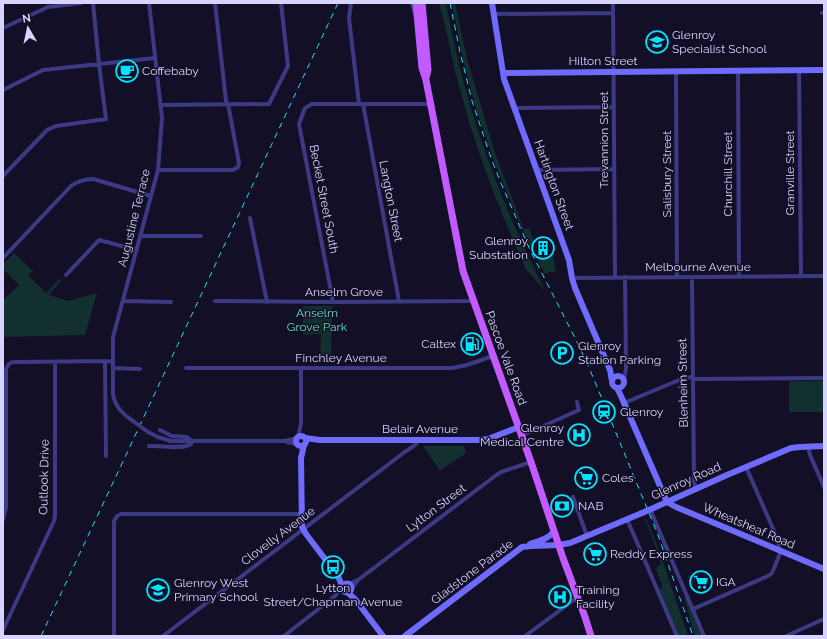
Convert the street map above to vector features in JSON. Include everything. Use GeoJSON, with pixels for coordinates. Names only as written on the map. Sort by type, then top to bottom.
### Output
{"type":"FeatureCollection","features":[{"type":"Feature","properties":{"kind":"main road","name":"Pascoe Vale Road"},"geometry":{"type":"LineString","coordinates":[[416,3],[422,68],[426,80],[463,272],[591,636]]}},
{"type":"Feature","properties":{"kind":"main road","name":"Pascoe Vale Road"},"geometry":{"type":"LineString","coordinates":[[422,3],[428,70],[426,80]]}},
{"type":"Feature","properties":{"kind":"street"},"geometry":{"type":"LineString","coordinates":[[3,28],[48,7],[80,3]]}},
{"type":"Feature","properties":{"kind":"street"},"geometry":{"type":"LineString","coordinates":[[3,176],[47,130],[56,126],[106,120],[93,3]]}},
{"type":"Feature","properties":{"kind":"street","name":"Augustine Terrace"},"geometry":{"type":"LineString","coordinates":[[149,3],[162,118],[158,170],[113,337],[113,394],[114,401],[119,409],[148,432],[167,440],[192,441]]}},
{"type":"Feature","properties":{"kind":"street"},"geometry":{"type":"LineString","coordinates":[[158,170],[233,170],[238,167],[239,163],[229,109],[226,101],[215,3]]}},
{"type":"Feature","properties":{"kind":"street"},"geometry":{"type":"LineString","coordinates":[[160,105],[269,104],[288,66],[281,3]]}},
{"type":"Feature","properties":{"kind":"street","name":"Langton Street"},"geometry":{"type":"LineString","coordinates":[[351,3],[349,18],[361,104],[399,301]]}},
{"type":"Feature","properties":{"kind":"street"},"geometry":{"type":"LineString","coordinates":[[412,3],[418,20]]}},
{"type":"Feature","properties":{"kind":"street","name":"Hartington Street"},"geometry":{"type":"LineString","coordinates":[[492,3],[503,73],[569,260],[572,278],[578,295],[610,370],[612,381]]}},
{"type":"Feature","properties":{"kind":"street","name":"Trevannion Street"},"geometry":{"type":"LineString","coordinates":[[613,3],[615,277]]}},
{"type":"Feature","properties":{"kind":"street"},"geometry":{"type":"LineString","coordinates":[[494,14],[613,13]]}},
{"type":"Feature","properties":{"kind":"street"},"geometry":{"type":"LineString","coordinates":[[3,90],[43,70],[155,58]]}},
{"type":"Feature","properties":{"kind":"street","name":"Granville Street"},"geometry":{"type":"LineString","coordinates":[[799,70],[801,276]]}},
{"type":"Feature","properties":{"kind":"street","name":"Hilton Street"},"geometry":{"type":"LineString","coordinates":[[503,73],[824,70]]}},
{"type":"Feature","properties":{"kind":"street","name":"Salisbury Street"},"geometry":{"type":"LineString","coordinates":[[676,71],[677,277]]}},
{"type":"Feature","properties":{"kind":"street","name":"Churchill Street"},"geometry":{"type":"LineString","coordinates":[[738,71],[739,276]]}},
{"type":"Feature","properties":{"kind":"street","name":"Becket Street South"},"geometry":{"type":"LineString","coordinates":[[333,302],[299,124],[305,108],[312,104],[361,104]]}},
{"type":"Feature","properties":{"kind":"street"},"geometry":{"type":"LineString","coordinates":[[361,104],[430,104]]}},
{"type":"Feature","properties":{"kind":"street"},"geometry":{"type":"LineString","coordinates":[[515,108],[614,107]]}},
{"type":"Feature","properties":{"kind":"street"},"geometry":{"type":"LineString","coordinates":[[536,170],[614,169]]}},
{"type":"Feature","properties":{"kind":"street"},"geometry":{"type":"LineString","coordinates":[[3,258],[71,186],[77,182],[85,179],[93,180],[151,196]]}},
{"type":"Feature","properties":{"kind":"street"},"geometry":{"type":"LineString","coordinates":[[250,218],[267,302]]}},
{"type":"Feature","properties":{"kind":"street"},"geometry":{"type":"LineString","coordinates":[[141,236],[201,236]]}},
{"type":"Feature","properties":{"kind":"street"},"geometry":{"type":"LineString","coordinates":[[66,275],[99,240],[137,250]]}},
{"type":"Feature","properties":{"kind":"street","name":"Melbourne Avenue"},"geometry":{"type":"LineString","coordinates":[[572,278],[824,276]]}},
{"type":"Feature","properties":{"kind":"street"},"geometry":{"type":"LineString","coordinates":[[619,388],[613,386],[612,381],[614,378],[620,377],[626,367],[625,277]]}},
{"type":"Feature","properties":{"kind":"street","name":"Blenheim Street"},"geometry":{"type":"LineString","coordinates":[[692,277],[694,481],[696,489]]}},
{"type":"Feature","properties":{"kind":"street","name":"Anselm Grove"},"geometry":{"type":"LineString","coordinates":[[215,301],[333,302],[473,300]]}},
{"type":"Feature","properties":{"kind":"street"},"geometry":{"type":"LineString","coordinates":[[123,302],[171,302]]}},
{"type":"Feature","properties":{"kind":"street","name":"Finchley Avenue"},"geometry":{"type":"LineString","coordinates":[[186,368],[452,368],[467,366],[493,356]]}},
{"type":"Feature","properties":{"kind":"street"},"geometry":{"type":"LineString","coordinates":[[3,519],[6,508],[6,369],[8,364],[15,362],[113,361]]}},
{"type":"Feature","properties":{"kind":"street","name":"Outlook Drive"},"geometry":{"type":"LineString","coordinates":[[3,630],[55,516],[55,362]]}},
{"type":"Feature","properties":{"kind":"street"},"geometry":{"type":"LineString","coordinates":[[105,362],[106,456]]}},
{"type":"Feature","properties":{"kind":"street"},"geometry":{"type":"LineString","coordinates":[[113,368],[140,369]]}},
{"type":"Feature","properties":{"kind":"street"},"geometry":{"type":"LineString","coordinates":[[301,368],[303,529],[383,636]]}},
{"type":"Feature","properties":{"kind":"street","name":"Hartington Street"},"geometry":{"type":"LineString","coordinates":[[610,370],[620,377]]}},
{"type":"Feature","properties":{"kind":"street"},"geometry":{"type":"LineString","coordinates":[[619,388],[625,384],[620,377]]}},
{"type":"Feature","properties":{"kind":"street"},"geometry":{"type":"LineString","coordinates":[[624,404],[684,378],[824,378]]}},
{"type":"Feature","properties":{"kind":"street"},"geometry":{"type":"LineString","coordinates":[[619,388],[624,404],[667,502]]}},
{"type":"Feature","properties":{"kind":"street"},"geometry":{"type":"LineString","coordinates":[[521,436],[579,410],[576,402]]}},
{"type":"Feature","properties":{"kind":"street","name":"Belair Avenue"},"geometry":{"type":"LineString","coordinates":[[301,441],[483,440],[518,427]]}},
{"type":"Feature","properties":{"kind":"street"},"geometry":{"type":"LineString","coordinates":[[160,430],[169,435],[188,437],[192,441],[301,441]]}},
{"type":"Feature","properties":{"kind":"street"},"geometry":{"type":"LineString","coordinates":[[406,451],[408,448],[408,440]]}},
{"type":"Feature","properties":{"kind":"street","name":"Clovelly Avenue"},"geometry":{"type":"LineString","coordinates":[[163,636],[417,444],[418,440]]}},
{"type":"Feature","properties":{"kind":"street"},"geometry":{"type":"LineString","coordinates":[[149,446],[187,446],[191,445],[192,441]]}},
{"type":"Feature","properties":{"kind":"street"},"geometry":{"type":"LineString","coordinates":[[808,446],[810,455],[824,487]]}},
{"type":"Feature","properties":{"kind":"street","name":"Glenroy Road"},"geometry":{"type":"LineString","coordinates":[[559,545],[570,543],[650,510],[791,448],[824,446]]}},
{"type":"Feature","properties":{"kind":"street","name":"Lytton Street"},"geometry":{"type":"LineString","coordinates":[[347,588],[496,474],[531,462]]}},
{"type":"Feature","properties":{"kind":"street"},"geometry":{"type":"LineString","coordinates":[[693,609],[772,573],[779,550],[778,540],[746,467]]}},
{"type":"Feature","properties":{"kind":"street"},"geometry":{"type":"LineString","coordinates":[[682,495],[680,503],[684,510]]}},
{"type":"Feature","properties":{"kind":"street"},"geometry":{"type":"LineString","coordinates":[[573,497],[587,536]]}},
{"type":"Feature","properties":{"kind":"street","name":"Wheatsheaf Road"},"geometry":{"type":"LineString","coordinates":[[667,502],[670,505],[824,569]]}},
{"type":"Feature","properties":{"kind":"street"},"geometry":{"type":"LineString","coordinates":[[650,510],[704,636]]}},
{"type":"Feature","properties":{"kind":"street"},"geometry":{"type":"LineString","coordinates":[[114,636],[114,521],[117,516],[121,514],[302,514]]}},
{"type":"Feature","properties":{"kind":"street"},"geometry":{"type":"LineString","coordinates":[[627,519],[677,636]]}},
{"type":"Feature","properties":{"kind":"street"},"geometry":{"type":"LineString","coordinates":[[525,546],[548,537],[554,531]]}},
{"type":"Feature","properties":{"kind":"street","name":"Gladstone Parade"},"geometry":{"type":"LineString","coordinates":[[405,636],[525,546],[559,545]]}},
{"type":"Feature","properties":{"kind":"street"},"geometry":{"type":"LineString","coordinates":[[284,636],[347,588]]}},
{"type":"Feature","properties":{"kind":"street"},"geometry":{"type":"LineString","coordinates":[[525,636],[578,597]]}},
{"type":"Feature","properties":{"kind":"street"},"geometry":{"type":"LineString","coordinates":[[786,636],[824,620]]}},
{"type":"Feature","properties":{"kind":"green space"},"geometry":{"type":"Polygon","coordinates":[[[439,3],[446,3],[462,78],[498,186],[512,221],[545,290],[525,268],[483,164],[469,122],[456,75],[439,3]]]}},
{"type":"Feature","properties":{"kind":"green space"},"geometry":{"type":"Polygon","coordinates":[[[452,3],[455,3],[467,59],[494,150],[524,230],[529,228],[541,258],[552,253],[556,271],[545,274],[525,236],[494,161],[477,112],[469,82],[452,3]]]}},
{"type":"Feature","properties":{"kind":"green space"},"geometry":{"type":"Polygon","coordinates":[[[14,253],[33,271],[28,275],[46,293],[59,279],[61,281],[49,295],[68,301],[97,293],[85,335],[3,337],[3,300],[19,285],[3,269],[3,264],[14,253]]]}},
{"type":"Feature","properties":{"kind":"green space","name":"Anselm Grove Park"},"geometry":{"type":"Polygon","coordinates":[[[303,306],[332,306],[331,362],[320,362],[321,334],[303,335],[303,306]]]}},
{"type":"Feature","properties":{"kind":"green space"},"geometry":{"type":"Polygon","coordinates":[[[789,381],[824,381],[824,412],[789,412],[789,381]]]}},
{"type":"Feature","properties":{"kind":"green space"},"geometry":{"type":"Polygon","coordinates":[[[423,446],[464,446],[466,453],[440,471],[423,446]]]}},
{"type":"Feature","properties":{"kind":"green space"},"geometry":{"type":"Polygon","coordinates":[[[646,518],[657,545],[688,636],[679,636],[659,589],[663,587],[656,570],[658,568],[657,566],[661,565],[645,519],[646,518]]]}},
{"type":"Feature","properties":{"kind":"green space"},"geometry":{"type":"Polygon","coordinates":[[[684,598],[686,598],[702,636],[695,636],[684,598]]]}},
{"type":"Feature","properties":{"kind":"railway"},"geometry":{"type":"LineString","coordinates":[[41,636],[338,3]]}},
{"type":"Feature","properties":{"kind":"railway"},"geometry":{"type":"LineString","coordinates":[[450,3],[472,101],[491,158],[530,250],[588,365],[658,535],[693,636]]}},
{"type":"Feature","properties":{"kind":"place","name":"Glenroy Specialist School"},"geometry":{"type":"Point","coordinates":[657,42]}},
{"type":"Feature","properties":{"kind":"place","name":"Coffebaby"},"geometry":{"type":"Point","coordinates":[127,71]}},
{"type":"Feature","properties":{"kind":"place","name":"Glenroy Substation"},"geometry":{"type":"Point","coordinates":[543,248]}},
{"type":"Feature","properties":{"kind":"place","name":"Caltex"},"geometry":{"type":"Point","coordinates":[472,344]}},
{"type":"Feature","properties":{"kind":"place","name":"Glenroy Station Parking"},"geometry":{"type":"Point","coordinates":[562,353]}},
{"type":"Feature","properties":{"kind":"place","name":"Glenroy"},"geometry":{"type":"Point","coordinates":[604,412]}},
{"type":"Feature","properties":{"kind":"place","name":"Glenroy Medical Centre"},"geometry":{"type":"Point","coordinates":[579,435]}},
{"type":"Feature","properties":{"kind":"place","name":"Coles"},"geometry":{"type":"Point","coordinates":[586,478]}},
{"type":"Feature","properties":{"kind":"place","name":"NAB"},"geometry":{"type":"Point","coordinates":[562,506]}},
{"type":"Feature","properties":{"kind":"place","name":"Reddy Express"},"geometry":{"type":"Point","coordinates":[595,554]}},
{"type":"Feature","properties":{"kind":"place","name":"Lytton Street/Chapman Avenue"},"geometry":{"type":"Point","coordinates":[333,567]}},
{"type":"Feature","properties":{"kind":"place","name":"IGA"},"geometry":{"type":"Point","coordinates":[701,582]}},
{"type":"Feature","properties":{"kind":"place","name":"Glenroy West Primary School"},"geometry":{"type":"Point","coordinates":[158,590]}},
{"type":"Feature","properties":{"kind":"place","name":"Training Facility"},"geometry":{"type":"Point","coordinates":[560,597]}}]}
